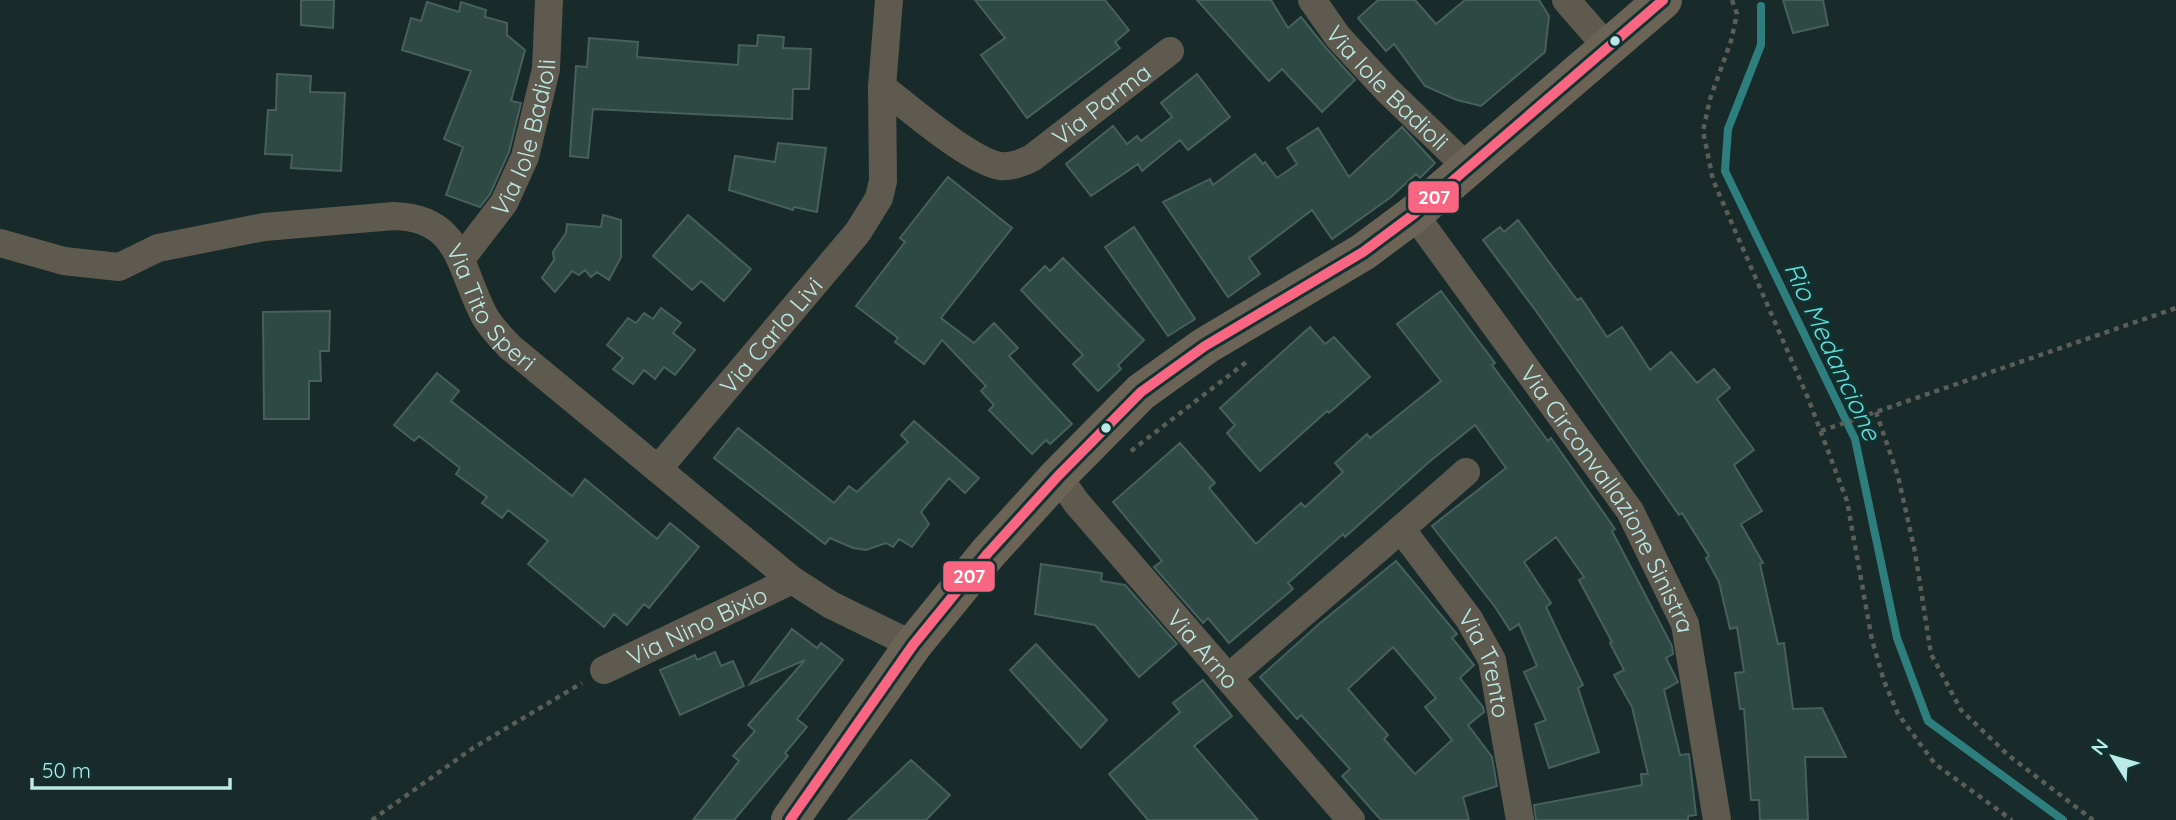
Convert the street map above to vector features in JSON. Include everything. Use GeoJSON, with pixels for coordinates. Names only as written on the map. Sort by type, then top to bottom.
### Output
{"type":"FeatureCollection","features":[{"type":"Feature","properties":{"kind":"street","name":"Via Iole Badioli"},"geometry":{"type":"LineString","coordinates":[[461,259],[504,202],[526,157],[546,69],[549,0]]}},
{"type":"Feature","properties":{"kind":"street"},"geometry":{"type":"LineString","coordinates":[[882,87],[884,0]]}},
{"type":"Feature","properties":{"kind":"street","name":"Via Iole Badioli"},"geometry":{"type":"LineString","coordinates":[[1312,0],[1338,37],[1388,91],[1468,168]]}},
{"type":"Feature","properties":{"kind":"street"},"geometry":{"type":"LineString","coordinates":[[1566,0],[1607,47]]}},
{"type":"Feature","properties":{"kind":"street"},"geometry":{"type":"LineString","coordinates":[[790,820],[913,645],[988,552],[1141,392],[1206,346],[1363,252],[1414,214],[1663,0]]}},
{"type":"Feature","properties":{"kind":"street","name":"Via Parma"},"geometry":{"type":"LineString","coordinates":[[882,87],[970,153],[987,163],[1004,166],[1019,164],[1032,158],[1170,51]]}},
{"type":"Feature","properties":{"kind":"street","name":"Via Carlo Livi"},"geometry":{"type":"LineString","coordinates":[[658,469],[858,232],[880,198],[883,181],[882,87]]}},
{"type":"Feature","properties":{"kind":"street","name":"Via Circonvallazione Sinistra"},"geometry":{"type":"LineString","coordinates":[[1414,214],[1630,511],[1685,624],[1717,820]]}},
{"type":"Feature","properties":{"kind":"street","name":"Via Tito Speri"},"geometry":{"type":"LineString","coordinates":[[0,243],[64,261],[119,267],[158,248],[264,227],[384,216],[410,216],[429,223],[444,232],[455,245],[485,317],[510,347],[792,580],[831,605],[913,645]]}},
{"type":"Feature","properties":{"kind":"street"},"geometry":{"type":"LineString","coordinates":[[1229,677],[1466,472]]}},
{"type":"Feature","properties":{"kind":"street","name":"Via Arno"},"geometry":{"type":"LineString","coordinates":[[1058,476],[1076,502],[1351,820]]}},
{"type":"Feature","properties":{"kind":"street","name":"Via Trento"},"geometry":{"type":"LineString","coordinates":[[1401,529],[1469,619],[1492,660],[1520,820]]}},
{"type":"Feature","properties":{"kind":"street","name":"Via Nino Bixio"},"geometry":{"type":"LineString","coordinates":[[604,670],[792,580]]}},
{"type":"Feature","properties":{"kind":"path"},"geometry":{"type":"LineString","coordinates":[[1732,0],[1737,14],[1731,41],[1710,99],[1703,131],[1713,180],[1821,431],[1847,501],[1872,640],[1884,681],[1898,714],[1935,764],[2011,820]]}},
{"type":"Feature","properties":{"kind":"path"},"geometry":{"type":"LineString","coordinates":[[1821,431],[2176,308]]}},
{"type":"Feature","properties":{"kind":"path"},"geometry":{"type":"LineString","coordinates":[[1123,458],[1257,354]]}},
{"type":"Feature","properties":{"kind":"path"},"geometry":{"type":"LineString","coordinates":[[1875,412],[1898,476],[1915,552],[1931,654],[1961,710],[2008,755],[2093,820]]}},
{"type":"Feature","properties":{"kind":"path"},"geometry":{"type":"LineString","coordinates":[[372,820],[473,748],[604,670]]}},
{"type":"Feature","properties":{"kind":"building"},"geometry":{"type":"Polygon","coordinates":[[[301,0],[334,0],[333,28],[301,25],[301,0]]]}},
{"type":"Feature","properties":{"kind":"building"},"geometry":{"type":"Polygon","coordinates":[[[975,0],[1105,0],[1129,30],[1115,42],[1120,48],[1027,118],[981,55],[1005,38],[975,0]]]}},
{"type":"Feature","properties":{"kind":"building"},"geometry":{"type":"Polygon","coordinates":[[[1197,0],[1271,0],[1288,28],[1301,17],[1355,80],[1322,112],[1282,69],[1269,81],[1197,0]]]}},
{"type":"Feature","properties":{"kind":"building"},"geometry":{"type":"Polygon","coordinates":[[[1378,0],[1415,0],[1436,24],[1465,0],[1539,0],[1549,16],[1545,52],[1481,106],[1457,100],[1425,86],[1394,44],[1386,51],[1358,18],[1378,0]]]}},
{"type":"Feature","properties":{"kind":"building"},"geometry":{"type":"Polygon","coordinates":[[[1783,0],[1823,0],[1828,25],[1793,33],[1783,0]]]}},
{"type":"Feature","properties":{"kind":"building"},"geometry":{"type":"Polygon","coordinates":[[[427,2],[459,12],[461,2],[486,10],[485,17],[507,23],[507,35],[525,50],[511,101],[521,103],[509,152],[490,194],[480,207],[446,195],[463,147],[444,139],[471,71],[402,50],[411,18],[421,21],[427,2]]]}},
{"type":"Feature","properties":{"kind":"building"},"geometry":{"type":"Polygon","coordinates":[[[758,35],[784,37],[783,48],[811,49],[809,89],[793,89],[792,119],[593,109],[588,158],[570,156],[576,66],[587,67],[589,38],[638,42],[637,57],[738,65],[739,45],[757,46],[758,35]]]}},
{"type":"Feature","properties":{"kind":"building"},"geometry":{"type":"Polygon","coordinates":[[[277,74],[311,76],[310,92],[345,93],[341,171],[291,168],[292,155],[265,154],[268,110],[276,110],[277,74]]]}},
{"type":"Feature","properties":{"kind":"building"},"geometry":{"type":"Polygon","coordinates":[[[1197,74],[1230,117],[1188,150],[1180,140],[1142,171],[1138,164],[1091,196],[1066,164],[1113,126],[1127,144],[1137,136],[1141,141],[1172,117],[1161,103],[1197,74]]]}},
{"type":"Feature","properties":{"kind":"building"},"geometry":{"type":"Polygon","coordinates":[[[1402,127],[1435,163],[1420,178],[1416,174],[1391,197],[1332,239],[1312,210],[1249,258],[1260,274],[1228,297],[1163,202],[1210,179],[1213,185],[1255,154],[1277,178],[1297,164],[1287,148],[1318,128],[1349,177],[1402,127]]]}},
{"type":"Feature","properties":{"kind":"building"},"geometry":{"type":"Polygon","coordinates":[[[778,143],[826,148],[817,212],[794,207],[793,210],[729,190],[735,156],[775,162],[778,143]]]}},
{"type":"Feature","properties":{"kind":"building"},"geometry":{"type":"Polygon","coordinates":[[[948,177],[1012,228],[941,318],[974,343],[994,323],[1018,348],[1009,356],[1072,424],[1050,444],[1046,440],[1032,454],[989,410],[994,405],[981,391],[986,386],[942,340],[924,364],[895,342],[898,338],[856,306],[905,242],[900,238],[948,177]]]}},
{"type":"Feature","properties":{"kind":"building"},"geometry":{"type":"Polygon","coordinates":[[[603,215],[621,220],[621,257],[609,280],[597,272],[591,277],[585,270],[579,275],[572,271],[555,292],[542,278],[554,260],[553,252],[566,233],[567,224],[601,227],[603,215]]]}},
{"type":"Feature","properties":{"kind":"building"},"geometry":{"type":"Polygon","coordinates":[[[688,215],[751,269],[724,301],[701,281],[692,290],[653,256],[688,215]]]}},
{"type":"Feature","properties":{"kind":"building"},"geometry":{"type":"Polygon","coordinates":[[[1518,220],[1577,300],[1581,298],[1607,337],[1622,327],[1650,370],[1671,352],[1697,383],[1714,369],[1730,388],[1717,399],[1754,450],[1734,465],[1762,511],[1741,524],[1763,563],[1760,564],[1778,644],[1784,643],[1793,709],[1822,708],[1846,757],[1805,757],[1808,820],[1760,820],[1759,800],[1751,800],[1744,709],[1740,709],[1735,673],[1744,672],[1737,627],[1730,629],[1719,582],[1706,558],[1709,556],[1682,513],[1679,515],[1483,240],[1500,227],[1504,232],[1518,220]]]}},
{"type":"Feature","properties":{"kind":"building"},"geometry":{"type":"Polygon","coordinates":[[[1134,227],[1195,319],[1168,336],[1105,247],[1134,227]]]}},
{"type":"Feature","properties":{"kind":"building"},"geometry":{"type":"Polygon","coordinates":[[[1063,258],[1144,340],[1118,365],[1121,369],[1098,391],[1073,364],[1083,355],[1021,290],[1045,266],[1050,271],[1063,258]]]}},
{"type":"Feature","properties":{"kind":"building"},"geometry":{"type":"Polygon","coordinates":[[[1441,291],[1495,363],[1492,365],[1548,441],[1551,438],[1615,529],[1612,531],[1672,646],[1673,654],[1666,658],[1678,682],[1664,690],[1680,755],[1689,754],[1696,815],[1688,816],[1688,820],[1536,820],[1534,805],[1642,785],[1641,774],[1648,774],[1632,707],[1614,675],[1624,670],[1579,580],[1584,577],[1556,537],[1524,562],[1551,603],[1546,607],[1583,685],[1578,688],[1599,752],[1549,768],[1535,724],[1546,720],[1524,672],[1537,666],[1519,624],[1510,630],[1432,526],[1506,468],[1475,425],[1345,537],[1343,534],[1288,583],[1293,589],[1229,643],[1208,618],[1203,623],[1154,567],[1162,561],[1113,502],[1180,443],[1215,483],[1209,488],[1256,544],[1301,503],[1305,507],[1343,472],[1335,463],[1367,434],[1370,438],[1441,381],[1397,324],[1441,291]]]}},
{"type":"Feature","properties":{"kind":"building"},"geometry":{"type":"Polygon","coordinates":[[[661,308],[681,323],[673,333],[695,350],[675,375],[664,367],[655,379],[644,370],[633,384],[613,369],[623,358],[607,345],[628,318],[636,323],[644,313],[653,319],[661,308]]]}},
{"type":"Feature","properties":{"kind":"building"},"geometry":{"type":"Polygon","coordinates":[[[330,311],[329,351],[320,351],[321,381],[309,381],[309,419],[264,419],[263,312],[330,311]]]}},
{"type":"Feature","properties":{"kind":"building"},"geometry":{"type":"Polygon","coordinates":[[[1310,327],[1325,344],[1334,337],[1370,377],[1260,471],[1227,433],[1235,425],[1220,408],[1310,327]]]}},
{"type":"Feature","properties":{"kind":"building"},"geometry":{"type":"Polygon","coordinates":[[[437,373],[459,391],[451,401],[572,496],[585,479],[657,539],[670,523],[699,547],[649,608],[644,604],[627,625],[614,614],[604,627],[528,564],[548,541],[508,510],[502,518],[482,503],[487,497],[456,474],[460,468],[419,436],[414,441],[394,425],[437,373]]]}},
{"type":"Feature","properties":{"kind":"building"},"geometry":{"type":"Polygon","coordinates":[[[914,421],[979,478],[965,493],[949,478],[921,512],[929,524],[912,547],[899,539],[893,547],[886,543],[866,550],[853,548],[830,538],[825,544],[714,458],[738,428],[834,503],[849,486],[857,492],[908,442],[901,435],[914,421]]]}},
{"type":"Feature","properties":{"kind":"building"},"geometry":{"type":"Polygon","coordinates":[[[1396,561],[1457,634],[1452,638],[1474,665],[1460,678],[1484,712],[1468,725],[1492,757],[1497,786],[1463,797],[1469,820],[1381,820],[1342,776],[1350,769],[1301,715],[1297,719],[1260,677],[1396,561]],[[1393,647],[1348,689],[1388,735],[1384,739],[1415,774],[1452,740],[1425,707],[1436,698],[1393,647]]]}},
{"type":"Feature","properties":{"kind":"building"},"geometry":{"type":"Polygon","coordinates":[[[1041,564],[1102,573],[1101,581],[1125,585],[1177,644],[1139,677],[1095,625],[1035,614],[1041,564]]]}},
{"type":"Feature","properties":{"kind":"building"},"geometry":{"type":"Polygon","coordinates":[[[792,629],[817,648],[821,643],[843,660],[797,719],[807,727],[785,753],[788,756],[734,820],[693,820],[739,761],[733,756],[755,731],[748,725],[805,660],[750,684],[792,629]]]}},
{"type":"Feature","properties":{"kind":"building"},"geometry":{"type":"Polygon","coordinates":[[[1036,644],[1107,720],[1081,748],[1010,670],[1036,644]]]}},
{"type":"Feature","properties":{"kind":"building"},"geometry":{"type":"Polygon","coordinates":[[[715,652],[721,666],[733,661],[744,686],[680,715],[660,670],[695,655],[697,660],[715,652]]]}},
{"type":"Feature","properties":{"kind":"building"},"geometry":{"type":"Polygon","coordinates":[[[1203,680],[1232,716],[1194,746],[1258,820],[1148,820],[1109,774],[1180,712],[1173,703],[1203,680]]]}},
{"type":"Feature","properties":{"kind":"building"},"geometry":{"type":"Polygon","coordinates":[[[911,760],[950,795],[926,820],[848,820],[911,760]]]}},
{"type":"Feature","properties":{"kind":"waterway","name":"Rio Medancione"},"geometry":{"type":"LineString","coordinates":[[1761,6],[1761,45],[1728,129],[1725,171],[1855,439],[1897,638],[1928,721],[2063,820]]}},
{"type":"Feature","properties":{"kind":"transit line","name":"207"},"geometry":{"type":"LineString","coordinates":[[790,820],[913,645],[988,553],[1058,476],[1141,392],[1205,346],[1363,252],[1414,214],[1663,0]]}}]}
